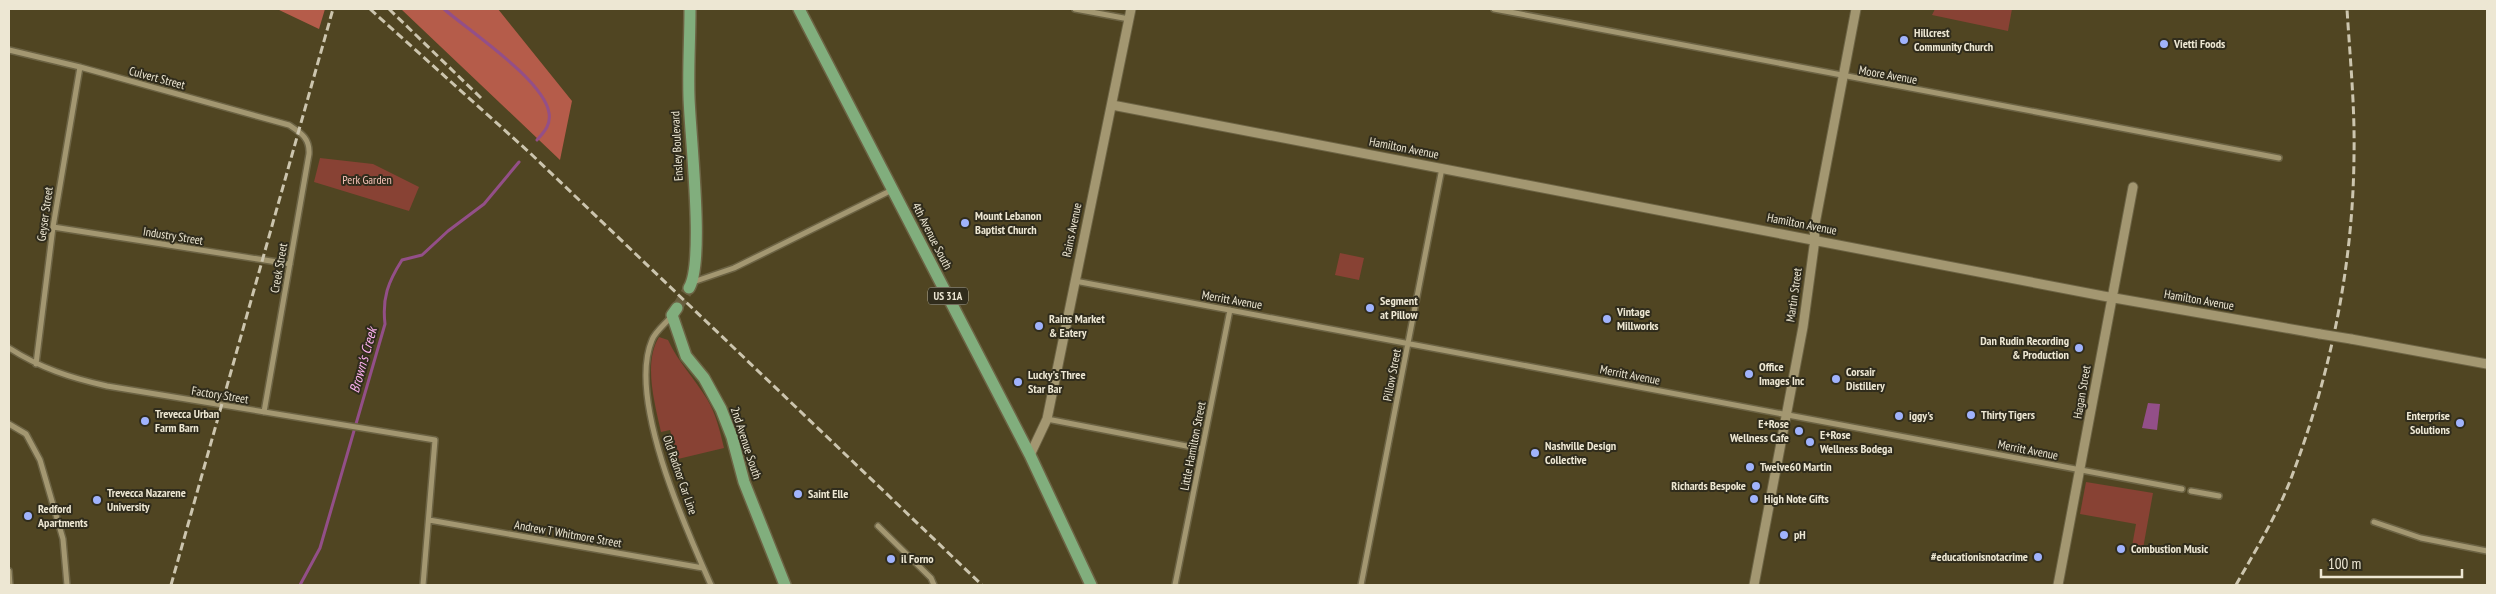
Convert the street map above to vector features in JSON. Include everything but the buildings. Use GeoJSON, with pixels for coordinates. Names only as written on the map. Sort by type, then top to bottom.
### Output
{"type":"FeatureCollection","features":[{"type":"Feature","properties":{"kind":"main road","name":"Ensley Boulevard"},"geometry":{"type":"LineString","coordinates":[[690,9],[689,97],[696,254],[691,285]]}},
{"type":"Feature","properties":{"kind":"main road","name":"4th Avenue South"},"geometry":{"type":"LineString","coordinates":[[799,9],[1030,455],[1091,585]]}},
{"type":"Feature","properties":{"kind":"main road","name":"2nd Avenue South"},"geometry":{"type":"LineString","coordinates":[[675,311],[686,356],[704,378],[721,410],[732,437],[744,482],[785,585]]}},
{"type":"Feature","properties":{"kind":"street"},"geometry":{"type":"LineString","coordinates":[[1074,9],[1129,19]]}},
{"type":"Feature","properties":{"kind":"street","name":"Rains Avenue"},"geometry":{"type":"LineString","coordinates":[[1030,455],[1047,419],[1131,9]]}},
{"type":"Feature","properties":{"kind":"street","name":"Moore Avenue"},"geometry":{"type":"LineString","coordinates":[[1494,9],[2279,158]]}},
{"type":"Feature","properties":{"kind":"street","name":"Martin Street"},"geometry":{"type":"LineString","coordinates":[[1754,585],[1803,327],[1815,239],[1814,229],[1856,9]]}},
{"type":"Feature","properties":{"kind":"street","name":"Culvert Street"},"geometry":{"type":"LineString","coordinates":[[9,50],[80,67],[289,125],[298,131]]}},
{"type":"Feature","properties":{"kind":"street","name":"Geyser Street"},"geometry":{"type":"LineString","coordinates":[[36,364],[53,227],[80,67]]}},
{"type":"Feature","properties":{"kind":"street","name":"Hamilton Avenue"},"geometry":{"type":"LineString","coordinates":[[1112,105],[2111,297],[2487,364]]}},
{"type":"Feature","properties":{"kind":"street","name":"Creek Street"},"geometry":{"type":"LineString","coordinates":[[264,412],[309,151],[307,140],[298,131]]}},
{"type":"Feature","properties":{"kind":"street","name":"Pillow Street"},"geometry":{"type":"LineString","coordinates":[[1361,585],[1442,168]]}},
{"type":"Feature","properties":{"kind":"street","name":"Hagan Street"},"geometry":{"type":"LineString","coordinates":[[2058,585],[2132,187]]}},
{"type":"Feature","properties":{"kind":"street"},"geometry":{"type":"LineString","coordinates":[[691,285],[734,268],[892,190]]}},
{"type":"Feature","properties":{"kind":"street","name":"Industry Street"},"geometry":{"type":"LineString","coordinates":[[53,227],[290,264]]}},
{"type":"Feature","properties":{"kind":"street","name":"Merritt Avenue"},"geometry":{"type":"LineString","coordinates":[[1074,281],[2182,489]]}},
{"type":"Feature","properties":{"kind":"street","name":"Little Hamilton Street"},"geometry":{"type":"LineString","coordinates":[[1175,585],[1230,310]]}},
{"type":"Feature","properties":{"kind":"street","name":"Old Radnor Car Line"},"geometry":{"type":"LineString","coordinates":[[675,311],[652,339],[647,357],[647,391],[661,458],[711,585]]}},
{"type":"Feature","properties":{"kind":"street","name":"Factory Street"},"geometry":{"type":"LineString","coordinates":[[9,348],[36,364],[72,378],[107,386],[435,440],[429,520]]}},
{"type":"Feature","properties":{"kind":"street"},"geometry":{"type":"LineString","coordinates":[[1047,419],[1202,449]]}},
{"type":"Feature","properties":{"kind":"street"},"geometry":{"type":"LineString","coordinates":[[9,424],[26,434],[40,460],[63,539],[67,585]]}},
{"type":"Feature","properties":{"kind":"street"},"geometry":{"type":"LineString","coordinates":[[2190,491],[2219,496]]}},
{"type":"Feature","properties":{"kind":"street"},"geometry":{"type":"LineString","coordinates":[[422,585],[429,520]]}},
{"type":"Feature","properties":{"kind":"street","name":"Andrew T Whitmore Street"},"geometry":{"type":"LineString","coordinates":[[429,520],[703,568]]}},
{"type":"Feature","properties":{"kind":"street"},"geometry":{"type":"LineString","coordinates":[[2374,522],[2421,538],[2487,552]]}},
{"type":"Feature","properties":{"kind":"street"},"geometry":{"type":"LineString","coordinates":[[878,526],[931,578],[934,585]]}},
{"type":"Feature","properties":{"kind":"street"},"geometry":{"type":"LineString","coordinates":[[9,571],[10,585]]}},
{"type":"Feature","properties":{"kind":"green space","name":"Hillcrest Community Church"},"geometry":{"type":"Polygon","coordinates":[[[1935,9],[2012,9],[2008,31],[1932,15],[1935,9]]]}},
{"type":"Feature","properties":{"kind":"green space","name":"Perk Garden"},"geometry":{"type":"Polygon","coordinates":[[[320,158],[373,164],[419,187],[409,211],[314,182],[320,158]]]}},
{"type":"Feature","properties":{"kind":"green space"},"geometry":{"type":"Polygon","coordinates":[[[1340,253],[1364,258],[1359,280],[1335,275],[1340,253]]]}},
{"type":"Feature","properties":{"kind":"green space"},"geometry":{"type":"Polygon","coordinates":[[[659,337],[668,340],[707,399],[715,417],[724,448],[678,459],[670,430],[661,432],[651,371],[654,347],[659,337]]]}},
{"type":"Feature","properties":{"kind":"green space"},"geometry":{"type":"Polygon","coordinates":[[[2086,482],[2153,493],[2142,554],[2131,552],[2136,524],[2080,514],[2086,482]]]}},
{"type":"Feature","properties":{"kind":"shaded area"},"geometry":{"type":"Polygon","coordinates":[[[277,9],[325,9],[319,29],[277,9]]]}},
{"type":"Feature","properties":{"kind":"shaded area"},"geometry":{"type":"Polygon","coordinates":[[[401,9],[498,9],[572,101],[560,160],[401,9]]]}},
{"type":"Feature","properties":{"kind":"shaded area"},"geometry":{"type":"Polygon","coordinates":[[[2148,403],[2160,404],[2157,430],[2142,428],[2148,403]]]}},
{"type":"Feature","properties":{"kind":"waterway","name":"Brown's Creek"},"geometry":{"type":"LineString","coordinates":[[444,9],[520,71],[544,100],[549,113],[549,121],[537,140]]}},
{"type":"Feature","properties":{"kind":"waterway","name":"Brown's Creek"},"geometry":{"type":"LineString","coordinates":[[300,585],[320,548],[385,324],[385,298],[393,276],[402,260],[422,255],[448,231],[484,204],[519,162]]}},
{"type":"Feature","properties":{"kind":"tunnel"},"geometry":{"type":"LineString","coordinates":[[677,308],[689,288]]}},
{"type":"Feature","properties":{"kind":"railway"},"geometry":{"type":"LineString","coordinates":[[171,585],[333,9]]}},
{"type":"Feature","properties":{"kind":"railway"},"geometry":{"type":"LineString","coordinates":[[370,9],[530,153],[982,585]]}},
{"type":"Feature","properties":{"kind":"railway"},"geometry":{"type":"LineString","coordinates":[[389,9],[481,98]]}},
{"type":"Feature","properties":{"kind":"railway"},"geometry":{"type":"LineString","coordinates":[[2236,585],[2272,521],[2290,481],[2317,402],[2337,322],[2344,281],[2353,198],[2353,101],[2347,9]]}},
{"type":"Feature","properties":{"kind":"place","name":"Hillcrest Community Church"},"geometry":{"type":"Point","coordinates":[1904,40]}},
{"type":"Feature","properties":{"kind":"place","name":"Vietti Foods"},"geometry":{"type":"Point","coordinates":[2164,44]}},
{"type":"Feature","properties":{"kind":"place","name":"Mount Lebanon Baptist Church"},"geometry":{"type":"Point","coordinates":[965,223]}},
{"type":"Feature","properties":{"kind":"place","name":"Segment at Pillow"},"geometry":{"type":"Point","coordinates":[1370,308]}},
{"type":"Feature","properties":{"kind":"place","name":"Vintage Millworks"},"geometry":{"type":"Point","coordinates":[1607,319]}},
{"type":"Feature","properties":{"kind":"place","name":"Rains Market & Eatery"},"geometry":{"type":"Point","coordinates":[1039,326]}},
{"type":"Feature","properties":{"kind":"place","name":"Dan Rudin Recording & Production"},"geometry":{"type":"Point","coordinates":[2079,348]}},
{"type":"Feature","properties":{"kind":"place","name":"Office Images Inc"},"geometry":{"type":"Point","coordinates":[1749,374]}},
{"type":"Feature","properties":{"kind":"place","name":"Corsair Distillery"},"geometry":{"type":"Point","coordinates":[1836,379]}},
{"type":"Feature","properties":{"kind":"place","name":"Lucky's Three Star Bar"},"geometry":{"type":"Point","coordinates":[1018,382]}},
{"type":"Feature","properties":{"kind":"place","name":"Thirty Tigers"},"geometry":{"type":"Point","coordinates":[1971,415]}},
{"type":"Feature","properties":{"kind":"place","name":"iggy's"},"geometry":{"type":"Point","coordinates":[1899,416]}},
{"type":"Feature","properties":{"kind":"place","name":"Trevecca Urban Farm Barn"},"geometry":{"type":"Point","coordinates":[145,421]}},
{"type":"Feature","properties":{"kind":"place","name":"Enterprise Solutions"},"geometry":{"type":"Point","coordinates":[2460,423]}},
{"type":"Feature","properties":{"kind":"place","name":"E+Rose Wellness Cafe"},"geometry":{"type":"Point","coordinates":[1799,431]}},
{"type":"Feature","properties":{"kind":"place","name":"E+Rose Wellness Bodega"},"geometry":{"type":"Point","coordinates":[1810,442]}},
{"type":"Feature","properties":{"kind":"place","name":"Nashville Design Collective"},"geometry":{"type":"Point","coordinates":[1535,453]}},
{"type":"Feature","properties":{"kind":"place","name":"Twelve60 Martin"},"geometry":{"type":"Point","coordinates":[1750,467]}},
{"type":"Feature","properties":{"kind":"place","name":"Richards Bespoke"},"geometry":{"type":"Point","coordinates":[1756,486]}},
{"type":"Feature","properties":{"kind":"place","name":"Saint Elle"},"geometry":{"type":"Point","coordinates":[798,494]}},
{"type":"Feature","properties":{"kind":"place","name":"High Note Gifts"},"geometry":{"type":"Point","coordinates":[1754,499]}},
{"type":"Feature","properties":{"kind":"place","name":"Trevecca Nazarene University"},"geometry":{"type":"Point","coordinates":[97,500]}},
{"type":"Feature","properties":{"kind":"place","name":"Redford Apartments"},"geometry":{"type":"Point","coordinates":[28,516]}},
{"type":"Feature","properties":{"kind":"place","name":"pH"},"geometry":{"type":"Point","coordinates":[1784,535]}},
{"type":"Feature","properties":{"kind":"place","name":"Combustion Music"},"geometry":{"type":"Point","coordinates":[2121,549]}},
{"type":"Feature","properties":{"kind":"place","name":"#educationisnotacrime"},"geometry":{"type":"Point","coordinates":[2038,557]}},
{"type":"Feature","properties":{"kind":"place","name":"il Forno"},"geometry":{"type":"Point","coordinates":[891,559]}}]}
